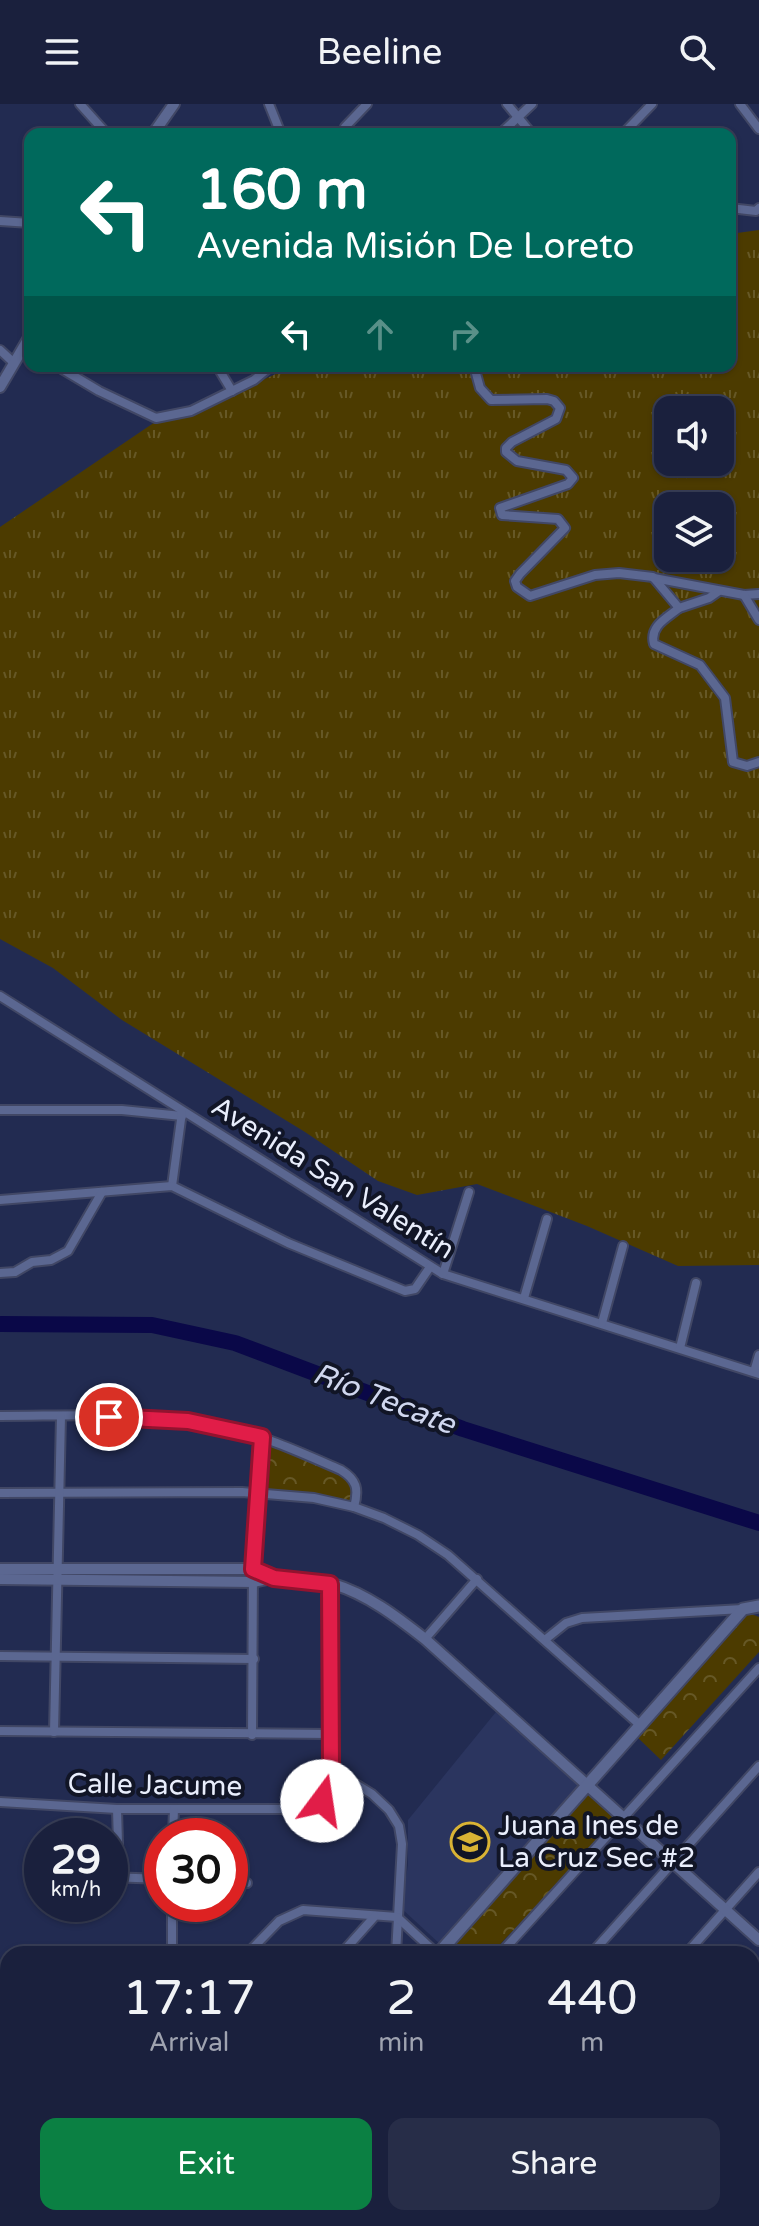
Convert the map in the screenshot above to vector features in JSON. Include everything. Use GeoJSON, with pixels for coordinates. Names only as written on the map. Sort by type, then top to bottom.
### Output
{"type":"FeatureCollection","features":[{"type":"Feature","properties":{"kind":"main road"},"geometry":{"type":"LineString","coordinates":[[445,1946],[743,1609],[759,1606]]}},
{"type":"Feature","properties":{"kind":"street"},"geometry":{"type":"LineString","coordinates":[[80,104],[102,128]]}},
{"type":"Feature","properties":{"kind":"street"},"geometry":{"type":"LineString","coordinates":[[159,128],[174,104]]}},
{"type":"Feature","properties":{"kind":"street"},"geometry":{"type":"LineString","coordinates":[[269,104],[276,128]]}},
{"type":"Feature","properties":{"kind":"street"},"geometry":{"type":"LineString","coordinates":[[345,127],[367,104]]}},
{"type":"Feature","properties":{"kind":"street"},"geometry":{"type":"LineString","coordinates":[[507,104],[527,128]]}},
{"type":"Feature","properties":{"kind":"street"},"geometry":{"type":"LineString","coordinates":[[506,128],[532,104]]}},
{"type":"Feature","properties":{"kind":"street"},"geometry":{"type":"LineString","coordinates":[[629,128],[652,104]]}},
{"type":"Feature","properties":{"kind":"street"},"geometry":{"type":"LineString","coordinates":[[740,104],[759,129]]}},
{"type":"Feature","properties":{"kind":"street"},"geometry":{"type":"LineString","coordinates":[[736,209],[756,211],[759,208]]}},
{"type":"Feature","properties":{"kind":"street"},"geometry":{"type":"LineString","coordinates":[[0,221],[24,223]]}},
{"type":"Feature","properties":{"kind":"street"},"geometry":{"type":"LineString","coordinates":[[0,387],[24,348]]}},
{"type":"Feature","properties":{"kind":"street"},"geometry":{"type":"LineString","coordinates":[[0,350],[14,363]]}},
{"type":"Feature","properties":{"kind":"street"},"geometry":{"type":"LineString","coordinates":[[67,372],[156,418],[191,411],[254,380],[264,372]]}},
{"type":"Feature","properties":{"kind":"street"},"geometry":{"type":"LineString","coordinates":[[221,372],[232,391]]}},
{"type":"Feature","properties":{"kind":"street"},"geometry":{"type":"LineString","coordinates":[[476,372],[480,388],[491,400],[547,399],[554,401],[561,412],[556,419],[506,448],[506,452],[517,461],[566,470],[573,478],[568,484],[500,508],[502,515],[558,519],[565,528],[520,574],[515,581],[517,587],[534,596],[595,575],[619,573],[744,595],[759,594]]}},
{"type":"Feature","properties":{"kind":"street"},"geometry":{"type":"LineString","coordinates":[[653,577],[679,608]]}},
{"type":"Feature","properties":{"kind":"street"},"geometry":{"type":"LineString","coordinates":[[720,591],[679,608],[654,628],[654,644],[705,669],[727,701],[733,762],[747,766],[759,762]]}},
{"type":"Feature","properties":{"kind":"street"},"geometry":{"type":"LineString","coordinates":[[744,595],[759,620]]}},
{"type":"Feature","properties":{"kind":"street","name":"Avenida San Valentín"},"geometry":{"type":"LineString","coordinates":[[0,996],[182,1114],[443,1274],[756,1373]]}},
{"type":"Feature","properties":{"kind":"street"},"geometry":{"type":"LineString","coordinates":[[0,1110],[122,1110],[182,1114],[172,1186]]}},
{"type":"Feature","properties":{"kind":"street"},"geometry":{"type":"LineString","coordinates":[[0,1200],[172,1186],[288,1243],[405,1291],[415,1289],[430,1267]]}},
{"type":"Feature","properties":{"kind":"street"},"geometry":{"type":"LineString","coordinates":[[0,1273],[15,1272],[32,1262],[51,1260],[68,1251],[102,1192]]}},
{"type":"Feature","properties":{"kind":"street"},"geometry":{"type":"LineString","coordinates":[[443,1274],[469,1192]]}},
{"type":"Feature","properties":{"kind":"street"},"geometry":{"type":"LineString","coordinates":[[524,1298],[547,1219]]}},
{"type":"Feature","properties":{"kind":"street"},"geometry":{"type":"LineString","coordinates":[[602,1323],[623,1246]]}},
{"type":"Feature","properties":{"kind":"street"},"geometry":{"type":"LineString","coordinates":[[680,1348],[696,1283]]}},
{"type":"Feature","properties":{"kind":"street"},"geometry":{"type":"LineString","coordinates":[[756,1373],[759,1355]]}},
{"type":"Feature","properties":{"kind":"street"},"geometry":{"type":"LineString","coordinates":[[0,1416],[188,1421],[262,1437],[351,1476],[358,1494],[354,1507]]}},
{"type":"Feature","properties":{"kind":"street"},"geometry":{"type":"LineString","coordinates":[[54,1732],[61,1416]]}},
{"type":"Feature","properties":{"kind":"street"},"geometry":{"type":"LineString","coordinates":[[252,1735],[253,1569],[262,1437]]}},
{"type":"Feature","properties":{"kind":"street"},"geometry":{"type":"LineString","coordinates":[[0,1493],[257,1494],[314,1498],[354,1507],[418,1535],[477,1579],[640,1725]]}},
{"type":"Feature","properties":{"kind":"street"},"geometry":{"type":"LineString","coordinates":[[0,1569],[56,1575],[253,1582],[274,1578],[330,1584],[364,1597],[425,1639],[759,1940]]}},
{"type":"Feature","properties":{"kind":"street"},"geometry":{"type":"LineString","coordinates":[[0,1579],[253,1569],[274,1578]]}},
{"type":"Feature","properties":{"kind":"street"},"geometry":{"type":"LineString","coordinates":[[425,1639],[477,1579]]}},
{"type":"Feature","properties":{"kind":"street"},"geometry":{"type":"LineString","coordinates":[[330,1584],[331,1769],[372,1794],[389,1810],[399,1826],[402,1844],[396,1946]]}},
{"type":"Feature","properties":{"kind":"street"},"geometry":{"type":"LineString","coordinates":[[546,1639],[566,1623],[582,1618],[743,1609]]}},
{"type":"Feature","properties":{"kind":"street"},"geometry":{"type":"LineString","coordinates":[[0,1656],[254,1659]]}},
{"type":"Feature","properties":{"kind":"street"},"geometry":{"type":"LineString","coordinates":[[507,1946],[759,1668]]}},
{"type":"Feature","properties":{"kind":"street"},"geometry":{"type":"LineString","coordinates":[[0,1731],[330,1734]]}},
{"type":"Feature","properties":{"kind":"street"},"geometry":{"type":"LineString","coordinates":[[598,1946],[759,1766]]}},
{"type":"Feature","properties":{"kind":"street","name":"Calle Jacume"},"geometry":{"type":"LineString","coordinates":[[0,1802],[117,1809],[302,1809],[322,1801],[331,1769]]}},
{"type":"Feature","properties":{"kind":"street"},"geometry":{"type":"LineString","coordinates":[[117,1809],[117,1818]]}},
{"type":"Feature","properties":{"kind":"street"},"geometry":{"type":"LineString","coordinates":[[174,1809],[174,1818]]}},
{"type":"Feature","properties":{"kind":"street"},"geometry":{"type":"LineString","coordinates":[[693,1946],[759,1872]]}},
{"type":"Feature","properties":{"kind":"street"},"geometry":{"type":"LineString","coordinates":[[255,1946],[279,1921],[303,1910],[397,1917],[429,1946]]}},
{"type":"Feature","properties":{"kind":"street"},"geometry":{"type":"LineString","coordinates":[[348,1946],[375,1916]]}},
{"type":"Feature","properties":{"kind":"street"},"geometry":{"type":"LineString","coordinates":[[172,1922],[172,1946]]}},
{"type":"Feature","properties":{"kind":"shaded area","name":"Juana Ines de La Cruz Sec #2"},"geometry":{"type":"Polygon","coordinates":[[[500,1707],[586,1781],[440,1944],[401,1908],[408,1865],[408,1820],[500,1707]]]}},
{"type":"Feature","properties":{"kind":"green space"},"geometry":{"type":"Polygon","coordinates":[[[759,230],[759,1265],[678,1266],[587,1226],[477,1184],[417,1195],[378,1181],[305,1132],[122,1020],[53,968],[0,939],[0,527],[158,420],[176,420],[280,372],[736,372],[736,233],[759,230]]]}},
{"type":"Feature","properties":{"kind":"green space"},"geometry":{"type":"Polygon","coordinates":[[[260,1437],[336,1462],[360,1481],[350,1505],[257,1493],[260,1437]]]}},
{"type":"Feature","properties":{"kind":"green space"},"geometry":{"type":"Polygon","coordinates":[[[746,1612],[759,1617],[759,1652],[661,1760],[636,1736],[746,1612]]]}},
{"type":"Feature","properties":{"kind":"green space"},"geometry":{"type":"Polygon","coordinates":[[[589,1793],[616,1821],[499,1946],[454,1946],[589,1793]]]}},
{"type":"Feature","properties":{"kind":"waterway","name":"Río Tecate"},"geometry":{"type":"LineString","coordinates":[[0,1324],[152,1325],[235,1343],[463,1429],[759,1523]]}},
{"type":"Feature","properties":{"kind":"place","name":"Juana Ines de La Cruz Sec #2"},"geometry":{"type":"Point","coordinates":[470,1842]}},
{"type":"Feature","properties":{"kind":"route"},"geometry":{"type":"LineString","coordinates":[[109,1417],[188,1421],[262,1437],[253,1569],[274,1578],[330,1584],[331,1769],[322,1801]]}}]}
